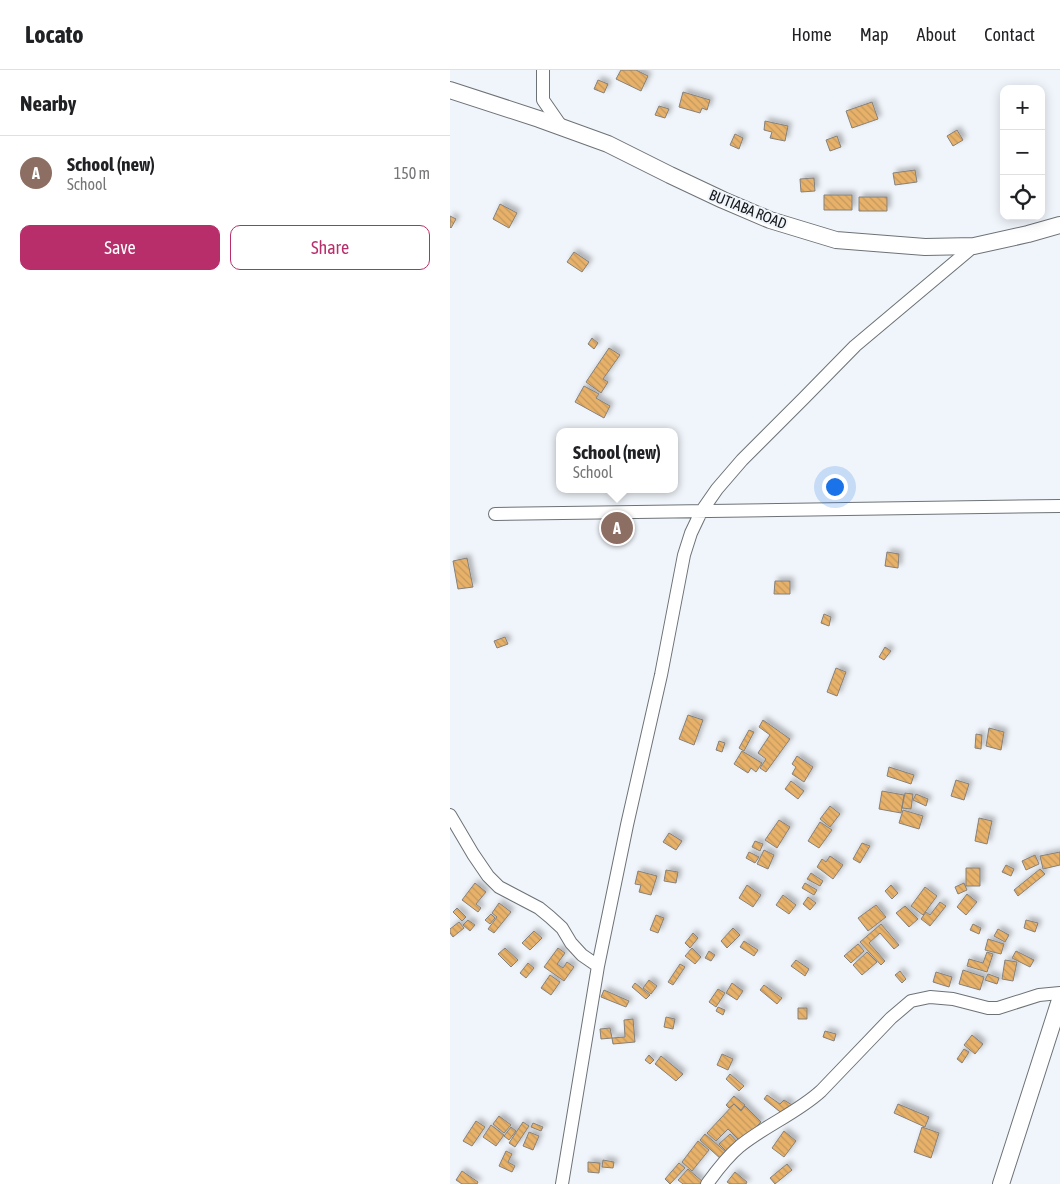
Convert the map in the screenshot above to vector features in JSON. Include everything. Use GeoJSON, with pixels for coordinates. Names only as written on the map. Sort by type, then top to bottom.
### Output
{"type":"FeatureCollection","features":[{"type":"Feature","properties":{"kind":"main road","name":"BUTIABA ROAD"},"geometry":{"type":"LineString","coordinates":[[450,90],[561,126],[608,144],[723,200],[770,220],[836,240],[925,247],[974,246],[1060,225]]}},
{"type":"Feature","properties":{"kind":"main road"},"geometry":{"type":"LineString","coordinates":[[1001,1184],[1060,1000]]}},
{"type":"Feature","properties":{"kind":"street"},"geometry":{"type":"LineString","coordinates":[[542,70],[543,100],[561,126]]}},
{"type":"Feature","properties":{"kind":"street"},"geometry":{"type":"LineString","coordinates":[[562,1184],[598,966],[661,675],[684,555],[700,512],[742,460],[855,346],[974,246]]}},
{"type":"Feature","properties":{"kind":"street"},"geometry":{"type":"LineString","coordinates":[[495,514],[1060,506]]}},
{"type":"Feature","properties":{"kind":"street"},"geometry":{"type":"LineString","coordinates":[[450,815],[488,876],[499,887],[539,908],[550,916],[562,928],[571,943],[582,955],[598,966]]}},
{"type":"Feature","properties":{"kind":"street"},"geometry":{"type":"LineString","coordinates":[[706,1184],[720,1166],[740,1146],[816,1096],[891,1018],[911,1001],[930,997],[953,999],[988,1008],[998,1008],[1040,995],[1060,993]]}},
{"type":"Feature","properties":{"kind":"building"},"geometry":{"type":"Polygon","coordinates":[[[621,70],[636,70],[648,76],[641,91],[616,79],[621,70]]]}},
{"type":"Feature","properties":{"kind":"building"},"geometry":{"type":"Polygon","coordinates":[[[598,80],[608,84],[604,93],[594,89],[598,80]]]}},
{"type":"Feature","properties":{"kind":"building"},"geometry":{"type":"Polygon","coordinates":[[[683,92],[710,100],[707,110],[702,108],[700,113],[679,107],[683,92]]]}},
{"type":"Feature","properties":{"kind":"building"},"geometry":{"type":"Polygon","coordinates":[[[872,102],[878,119],[852,128],[846,111],[872,102]]]}},
{"type":"Feature","properties":{"kind":"building"},"geometry":{"type":"Polygon","coordinates":[[[659,106],[669,109],[665,118],[655,115],[659,106]]]}},
{"type":"Feature","properties":{"kind":"building"},"geometry":{"type":"Polygon","coordinates":[[[765,121],[788,126],[785,141],[770,138],[772,132],[764,130],[765,121]]]}},
{"type":"Feature","properties":{"kind":"building"},"geometry":{"type":"Polygon","coordinates":[[[957,130],[963,140],[953,146],[947,136],[957,130]]]}},
{"type":"Feature","properties":{"kind":"building"},"geometry":{"type":"Polygon","coordinates":[[[735,134],[743,138],[739,149],[730,145],[735,134]]]}},
{"type":"Feature","properties":{"kind":"building"},"geometry":{"type":"Polygon","coordinates":[[[837,136],[841,147],[830,151],[826,140],[837,136]]]}},
{"type":"Feature","properties":{"kind":"building"},"geometry":{"type":"Polygon","coordinates":[[[915,170],[917,182],[895,185],[893,173],[915,170]]]}},
{"type":"Feature","properties":{"kind":"building"},"geometry":{"type":"Polygon","coordinates":[[[814,178],[815,191],[801,192],[800,179],[814,178]]]}},
{"type":"Feature","properties":{"kind":"building"},"geometry":{"type":"Polygon","coordinates":[[[824,195],[852,195],[852,210],[824,210],[824,195]]]}},
{"type":"Feature","properties":{"kind":"building"},"geometry":{"type":"Polygon","coordinates":[[[859,197],[887,197],[887,211],[859,211],[859,197]]]}},
{"type":"Feature","properties":{"kind":"building"},"geometry":{"type":"Polygon","coordinates":[[[500,204],[517,213],[509,228],[493,219],[500,204]]]}},
{"type":"Feature","properties":{"kind":"building"},"geometry":{"type":"Polygon","coordinates":[[[450,216],[456,219],[451,228],[450,227],[450,216]]]}},
{"type":"Feature","properties":{"kind":"building"},"geometry":{"type":"Polygon","coordinates":[[[574,252],[589,262],[582,272],[567,262],[574,252]]]}},
{"type":"Feature","properties":{"kind":"building"},"geometry":{"type":"Polygon","coordinates":[[[592,338],[598,343],[594,349],[588,344],[592,338]]]}},
{"type":"Feature","properties":{"kind":"building"},"geometry":{"type":"Polygon","coordinates":[[[609,348],[620,355],[603,379],[608,382],[601,393],[586,382],[609,348]]]}},
{"type":"Feature","properties":{"kind":"building"},"geometry":{"type":"Polygon","coordinates":[[[584,386],[599,394],[596,398],[610,406],[604,418],[575,402],[584,386]]]}},
{"type":"Feature","properties":{"kind":"building"},"geometry":{"type":"Polygon","coordinates":[[[887,552],[899,554],[898,568],[885,566],[887,552]]]}},
{"type":"Feature","properties":{"kind":"building"},"geometry":{"type":"Polygon","coordinates":[[[467,558],[473,587],[458,589],[453,561],[467,558]]]}},
{"type":"Feature","properties":{"kind":"building"},"geometry":{"type":"Polygon","coordinates":[[[775,581],[790,581],[790,594],[774,594],[775,581]]]}},
{"type":"Feature","properties":{"kind":"building"},"geometry":{"type":"Polygon","coordinates":[[[824,614],[831,617],[829,626],[821,623],[824,614]]]}},
{"type":"Feature","properties":{"kind":"building"},"geometry":{"type":"Polygon","coordinates":[[[505,637],[508,644],[497,648],[494,641],[505,637]]]}},
{"type":"Feature","properties":{"kind":"building"},"geometry":{"type":"Polygon","coordinates":[[[885,647],[891,651],[884,660],[879,657],[885,647]]]}},
{"type":"Feature","properties":{"kind":"building"},"geometry":{"type":"Polygon","coordinates":[[[836,668],[846,672],[837,696],[827,692],[836,668]]]}},
{"type":"Feature","properties":{"kind":"building"},"geometry":{"type":"Polygon","coordinates":[[[688,715],[703,720],[694,745],[679,739],[688,715]]]}},
{"type":"Feature","properties":{"kind":"building"},"geometry":{"type":"Polygon","coordinates":[[[763,720],[790,739],[766,772],[760,768],[766,759],[758,753],[770,735],[759,727],[763,720]]]}},
{"type":"Feature","properties":{"kind":"building"},"geometry":{"type":"Polygon","coordinates":[[[989,728],[1004,732],[1001,750],[986,746],[989,728]]]}},
{"type":"Feature","properties":{"kind":"building"},"geometry":{"type":"Polygon","coordinates":[[[749,730],[754,732],[744,751],[739,748],[749,730]]]}},
{"type":"Feature","properties":{"kind":"building"},"geometry":{"type":"Polygon","coordinates":[[[976,734],[982,735],[981,749],[975,748],[976,734]]]}},
{"type":"Feature","properties":{"kind":"building"},"geometry":{"type":"Polygon","coordinates":[[[719,741],[725,743],[722,752],[716,750],[719,741]]]}},
{"type":"Feature","properties":{"kind":"building"},"geometry":{"type":"Polygon","coordinates":[[[742,751],[762,763],[756,772],[751,768],[748,773],[734,764],[742,751]]]}},
{"type":"Feature","properties":{"kind":"building"},"geometry":{"type":"Polygon","coordinates":[[[797,756],[813,767],[804,782],[792,774],[796,767],[792,764],[797,756]]]}},
{"type":"Feature","properties":{"kind":"building"},"geometry":{"type":"Polygon","coordinates":[[[889,767],[914,775],[911,784],[887,776],[889,767]]]}},
{"type":"Feature","properties":{"kind":"building"},"geometry":{"type":"Polygon","coordinates":[[[956,780],[969,784],[964,800],[951,796],[956,780]]]}},
{"type":"Feature","properties":{"kind":"building"},"geometry":{"type":"Polygon","coordinates":[[[791,781],[804,791],[798,799],[785,789],[791,781]]]}},
{"type":"Feature","properties":{"kind":"building"},"geometry":{"type":"Polygon","coordinates":[[[882,791],[904,795],[901,813],[879,809],[882,791]]]}},
{"type":"Feature","properties":{"kind":"building"},"geometry":{"type":"Polygon","coordinates":[[[905,793],[913,794],[911,809],[902,808],[905,793]]]}},
{"type":"Feature","properties":{"kind":"building"},"geometry":{"type":"Polygon","coordinates":[[[916,794],[928,799],[926,806],[913,800],[916,794]]]}},
{"type":"Feature","properties":{"kind":"building"},"geometry":{"type":"Polygon","coordinates":[[[830,806],[840,814],[830,827],[820,819],[830,806]]]}},
{"type":"Feature","properties":{"kind":"building"},"geometry":{"type":"Polygon","coordinates":[[[903,810],[923,816],[919,829],[899,823],[903,810]]]}},
{"type":"Feature","properties":{"kind":"building"},"geometry":{"type":"Polygon","coordinates":[[[979,818],[992,821],[987,844],[975,841],[979,818]]]}},
{"type":"Feature","properties":{"kind":"building"},"geometry":{"type":"Polygon","coordinates":[[[779,820],[790,827],[777,848],[765,840],[779,820]]]}},
{"type":"Feature","properties":{"kind":"building"},"geometry":{"type":"Polygon","coordinates":[[[820,822],[832,830],[819,848],[808,841],[820,822]]]}},
{"type":"Feature","properties":{"kind":"building"},"geometry":{"type":"Polygon","coordinates":[[[669,833],[682,841],[676,850],[663,842],[669,833]]]}},
{"type":"Feature","properties":{"kind":"building"},"geometry":{"type":"Polygon","coordinates":[[[755,841],[763,844],[760,851],[752,847],[755,841]]]}},
{"type":"Feature","properties":{"kind":"building"},"geometry":{"type":"Polygon","coordinates":[[[862,843],[870,846],[860,863],[853,859],[862,843]]]}},
{"type":"Feature","properties":{"kind":"building"},"geometry":{"type":"Polygon","coordinates":[[[764,850],[774,855],[768,869],[757,864],[764,850]]]}},
{"type":"Feature","properties":{"kind":"building"},"geometry":{"type":"Polygon","coordinates":[[[749,852],[759,857],[755,863],[746,858],[749,852]]]}},
{"type":"Feature","properties":{"kind":"building"},"geometry":{"type":"Polygon","coordinates":[[[1060,852],[1060,865],[1043,869],[1040,856],[1060,852]]]}},
{"type":"Feature","properties":{"kind":"building"},"geometry":{"type":"Polygon","coordinates":[[[1035,855],[1039,864],[1026,870],[1022,861],[1035,855]]]}},
{"type":"Feature","properties":{"kind":"building"},"geometry":{"type":"Polygon","coordinates":[[[830,856],[843,865],[833,879],[817,867],[822,859],[826,862],[830,856]]]}},
{"type":"Feature","properties":{"kind":"building"},"geometry":{"type":"Polygon","coordinates":[[[1006,865],[1014,869],[1011,876],[1002,872],[1006,865]]]}},
{"type":"Feature","properties":{"kind":"building"},"geometry":{"type":"Polygon","coordinates":[[[966,868],[980,868],[980,886],[966,886],[966,868]]]}},
{"type":"Feature","properties":{"kind":"building"},"geometry":{"type":"Polygon","coordinates":[[[1040,869],[1045,874],[1018,896],[1014,890],[1040,869]]]}},
{"type":"Feature","properties":{"kind":"building"},"geometry":{"type":"Polygon","coordinates":[[[666,870],[678,872],[676,883],[664,881],[666,870]]]}},
{"type":"Feature","properties":{"kind":"building"},"geometry":{"type":"Polygon","coordinates":[[[638,871],[657,876],[651,895],[639,892],[641,885],[635,884],[638,871]]]}},
{"type":"Feature","properties":{"kind":"building"},"geometry":{"type":"Polygon","coordinates":[[[811,873],[823,881],[820,886],[807,879],[811,873]]]}},
{"type":"Feature","properties":{"kind":"building"},"geometry":{"type":"Polygon","coordinates":[[[475,883],[486,892],[476,904],[481,908],[478,912],[462,900],[475,883]]]}},
{"type":"Feature","properties":{"kind":"building"},"geometry":{"type":"Polygon","coordinates":[[[805,883],[817,890],[814,895],[802,888],[805,883]]]}},
{"type":"Feature","properties":{"kind":"building"},"geometry":{"type":"Polygon","coordinates":[[[964,883],[967,890],[958,894],[955,887],[964,883]]]}},
{"type":"Feature","properties":{"kind":"building"},"geometry":{"type":"Polygon","coordinates":[[[747,885],[761,895],[753,907],[739,898],[747,885]]]}},
{"type":"Feature","properties":{"kind":"building"},"geometry":{"type":"Polygon","coordinates":[[[891,885],[898,893],[892,899],[885,891],[891,885]]]}},
{"type":"Feature","properties":{"kind":"building"},"geometry":{"type":"Polygon","coordinates":[[[925,887],[937,896],[923,915],[911,906],[925,887]]]}},
{"type":"Feature","properties":{"kind":"building"},"geometry":{"type":"Polygon","coordinates":[[[967,894],[977,902],[966,915],[957,907],[967,894]]]}},
{"type":"Feature","properties":{"kind":"building"},"geometry":{"type":"Polygon","coordinates":[[[783,895],[796,905],[789,914],[776,905],[783,895]]]}},
{"type":"Feature","properties":{"kind":"building"},"geometry":{"type":"Polygon","coordinates":[[[808,897],[816,903],[810,910],[803,904],[808,897]]]}},
{"type":"Feature","properties":{"kind":"building"},"geometry":{"type":"Polygon","coordinates":[[[940,902],[946,906],[930,926],[921,919],[926,912],[930,915],[940,902]]]}},
{"type":"Feature","properties":{"kind":"building"},"geometry":{"type":"Polygon","coordinates":[[[499,903],[511,912],[494,933],[488,929],[497,917],[492,913],[499,903]]]}},
{"type":"Feature","properties":{"kind":"building"},"geometry":{"type":"Polygon","coordinates":[[[876,905],[886,917],[868,931],[858,918],[876,905]]]}},
{"type":"Feature","properties":{"kind":"building"},"geometry":{"type":"Polygon","coordinates":[[[905,906],[918,919],[909,927],[896,913],[905,906]]]}},
{"type":"Feature","properties":{"kind":"building"},"geometry":{"type":"Polygon","coordinates":[[[457,908],[466,917],[462,921],[453,912],[457,908]]]}},
{"type":"Feature","properties":{"kind":"building"},"geometry":{"type":"Polygon","coordinates":[[[491,914],[495,918],[490,924],[485,920],[491,914]]]}},
{"type":"Feature","properties":{"kind":"building"},"geometry":{"type":"Polygon","coordinates":[[[656,915],[664,918],[658,933],[650,930],[656,915]]]}},
{"type":"Feature","properties":{"kind":"building"},"geometry":{"type":"Polygon","coordinates":[[[468,920],[475,925],[470,931],[463,925],[468,920]]]}},
{"type":"Feature","properties":{"kind":"building"},"geometry":{"type":"Polygon","coordinates":[[[1026,920],[1038,923],[1035,932],[1024,928],[1026,920]]]}},
{"type":"Feature","properties":{"kind":"building"},"geometry":{"type":"Polygon","coordinates":[[[459,922],[464,928],[453,937],[450,929],[459,922]]]}},
{"type":"Feature","properties":{"kind":"building"},"geometry":{"type":"Polygon","coordinates":[[[881,924],[899,945],[894,949],[880,933],[869,943],[885,961],[881,965],[860,942],[881,924]]]}},
{"type":"Feature","properties":{"kind":"building"},"geometry":{"type":"Polygon","coordinates":[[[973,924],[981,928],[979,934],[970,930],[973,924]]]}},
{"type":"Feature","properties":{"kind":"building"},"geometry":{"type":"Polygon","coordinates":[[[733,928],[740,935],[727,948],[721,941],[733,928]]]}},
{"type":"Feature","properties":{"kind":"building"},"geometry":{"type":"Polygon","coordinates":[[[998,929],[1009,935],[1005,942],[994,936],[998,929]]]}},
{"type":"Feature","properties":{"kind":"building"},"geometry":{"type":"Polygon","coordinates":[[[534,931],[542,938],[530,950],[522,943],[534,931]]]}},
{"type":"Feature","properties":{"kind":"building"},"geometry":{"type":"Polygon","coordinates":[[[693,933],[698,938],[690,948],[685,943],[693,933]]]}},
{"type":"Feature","properties":{"kind":"building"},"geometry":{"type":"Polygon","coordinates":[[[988,939],[1004,944],[1001,954],[985,950],[988,939]]]}},
{"type":"Feature","properties":{"kind":"building"},"geometry":{"type":"Polygon","coordinates":[[[744,941],[758,950],[754,956],[740,947],[744,941]]]}},
{"type":"Feature","properties":{"kind":"building"},"geometry":{"type":"Polygon","coordinates":[[[858,944],[864,951],[851,963],[844,956],[858,944]]]}},
{"type":"Feature","properties":{"kind":"building"},"geometry":{"type":"Polygon","coordinates":[[[505,948],[518,960],[511,967],[498,954],[505,948]]]}},
{"type":"Feature","properties":{"kind":"building"},"geometry":{"type":"Polygon","coordinates":[[[558,948],[565,953],[557,964],[563,968],[567,962],[574,967],[564,981],[544,967],[558,948]]]}},
{"type":"Feature","properties":{"kind":"building"},"geometry":{"type":"Polygon","coordinates":[[[692,948],[701,957],[695,964],[685,956],[692,948]]]}},
{"type":"Feature","properties":{"kind":"building"},"geometry":{"type":"Polygon","coordinates":[[[709,951],[715,955],[711,961],[705,958],[709,951]]]}},
{"type":"Feature","properties":{"kind":"building"},"geometry":{"type":"Polygon","coordinates":[[[1016,951],[1034,960],[1030,967],[1012,958],[1016,951]]]}},
{"type":"Feature","properties":{"kind":"building"},"geometry":{"type":"Polygon","coordinates":[[[867,952],[877,962],[862,975],[853,965],[867,952]]]}},
{"type":"Feature","properties":{"kind":"building"},"geometry":{"type":"Polygon","coordinates":[[[987,952],[993,954],[987,972],[967,966],[969,959],[983,963],[987,952]]]}},
{"type":"Feature","properties":{"kind":"building"},"geometry":{"type":"Polygon","coordinates":[[[796,960],[809,969],[805,976],[791,966],[796,960]]]}},
{"type":"Feature","properties":{"kind":"building"},"geometry":{"type":"Polygon","coordinates":[[[1005,960],[1017,962],[1013,981],[1002,979],[1005,960]]]}},
{"type":"Feature","properties":{"kind":"building"},"geometry":{"type":"Polygon","coordinates":[[[528,963],[534,968],[526,978],[520,973],[528,963]]]}},
{"type":"Feature","properties":{"kind":"building"},"geometry":{"type":"Polygon","coordinates":[[[680,964],[685,967],[673,985],[668,982],[680,964]]]}},
{"type":"Feature","properties":{"kind":"building"},"geometry":{"type":"Polygon","coordinates":[[[963,970],[984,977],[980,990],[959,984],[963,970]]]}},
{"type":"Feature","properties":{"kind":"building"},"geometry":{"type":"Polygon","coordinates":[[[900,971],[906,979],[902,983],[895,975],[900,971]]]}},
{"type":"Feature","properties":{"kind":"building"},"geometry":{"type":"Polygon","coordinates":[[[936,972],[952,977],[949,987],[933,982],[936,972]]]}},
{"type":"Feature","properties":{"kind":"building"},"geometry":{"type":"Polygon","coordinates":[[[988,974],[999,978],[997,984],[985,980],[988,974]]]}},
{"type":"Feature","properties":{"kind":"building"},"geometry":{"type":"Polygon","coordinates":[[[550,975],[560,982],[551,995],[541,988],[550,975]]]}},
{"type":"Feature","properties":{"kind":"building"},"geometry":{"type":"Polygon","coordinates":[[[649,980],[657,986],[651,994],[643,988],[649,980]]]}},
{"type":"Feature","properties":{"kind":"building"},"geometry":{"type":"Polygon","coordinates":[[[635,983],[650,995],[646,999],[632,987],[635,983]]]}},
{"type":"Feature","properties":{"kind":"building"},"geometry":{"type":"Polygon","coordinates":[[[732,983],[743,991],[737,1000],[726,993],[732,983]]]}},
{"type":"Feature","properties":{"kind":"building"},"geometry":{"type":"Polygon","coordinates":[[[764,985],[782,998],[777,1004],[760,990],[764,985]]]}},
{"type":"Feature","properties":{"kind":"building"},"geometry":{"type":"Polygon","coordinates":[[[718,989],[725,993],[716,1007],[709,1002],[718,989]]]}},
{"type":"Feature","properties":{"kind":"building"},"geometry":{"type":"Polygon","coordinates":[[[604,990],[629,1001],[626,1007],[601,997],[604,990]]]}},
{"type":"Feature","properties":{"kind":"building"},"geometry":{"type":"Polygon","coordinates":[[[718,1007],[725,1010],[723,1015],[716,1011],[718,1007]]]}},
{"type":"Feature","properties":{"kind":"building"},"geometry":{"type":"Polygon","coordinates":[[[798,1008],[807,1008],[807,1019],[798,1019],[798,1008]]]}},
{"type":"Feature","properties":{"kind":"building"},"geometry":{"type":"Polygon","coordinates":[[[666,1017],[675,1019],[673,1029],[664,1027],[666,1017]]]}},
{"type":"Feature","properties":{"kind":"building"},"geometry":{"type":"Polygon","coordinates":[[[633,1019],[635,1042],[613,1044],[612,1038],[625,1037],[624,1020],[633,1019]]]}},
{"type":"Feature","properties":{"kind":"building"},"geometry":{"type":"Polygon","coordinates":[[[610,1028],[612,1038],[601,1039],[600,1029],[610,1028]]]}},
{"type":"Feature","properties":{"kind":"building"},"geometry":{"type":"Polygon","coordinates":[[[825,1031],[836,1034],[834,1041],[823,1037],[825,1031]]]}},
{"type":"Feature","properties":{"kind":"building"},"geometry":{"type":"Polygon","coordinates":[[[972,1035],[983,1044],[975,1054],[964,1045],[972,1035]]]}},
{"type":"Feature","properties":{"kind":"building"},"geometry":{"type":"Polygon","coordinates":[[[964,1049],[969,1052],[962,1063],[957,1059],[964,1049]]]}},
{"type":"Feature","properties":{"kind":"building"},"geometry":{"type":"Polygon","coordinates":[[[722,1054],[733,1059],[728,1070],[717,1065],[722,1054]]]}},
{"type":"Feature","properties":{"kind":"building"},"geometry":{"type":"Polygon","coordinates":[[[649,1055],[654,1060],[650,1064],[645,1060],[649,1055]]]}},
{"type":"Feature","properties":{"kind":"building"},"geometry":{"type":"Polygon","coordinates":[[[661,1056],[683,1074],[676,1081],[655,1064],[661,1056]]]}},
{"type":"Feature","properties":{"kind":"building"},"geometry":{"type":"Polygon","coordinates":[[[730,1074],[744,1086],[739,1091],[726,1079],[730,1074]]]}},
{"type":"Feature","properties":{"kind":"building"},"geometry":{"type":"Polygon","coordinates":[[[767,1095],[780,1104],[784,1100],[792,1105],[784,1115],[764,1099],[767,1095]]]}},
{"type":"Feature","properties":{"kind":"building"},"geometry":{"type":"Polygon","coordinates":[[[734,1096],[745,1105],[741,1110],[734,1104],[729,1108],[726,1105],[734,1096]]]}},
{"type":"Feature","properties":{"kind":"building"},"geometry":{"type":"Polygon","coordinates":[[[734,1104],[741,1111],[745,1106],[761,1122],[741,1142],[728,1129],[716,1141],[707,1133],[734,1104]]]}},
{"type":"Feature","properties":{"kind":"building"},"geometry":{"type":"Polygon","coordinates":[[[898,1104],[929,1117],[925,1127],[894,1113],[898,1104]]]}},
{"type":"Feature","properties":{"kind":"building"},"geometry":{"type":"Polygon","coordinates":[[[499,1116],[511,1125],[504,1133],[493,1124],[499,1116]]]}},
{"type":"Feature","properties":{"kind":"building"},"geometry":{"type":"Polygon","coordinates":[[[476,1121],[485,1127],[472,1146],[463,1141],[476,1121]]]}},
{"type":"Feature","properties":{"kind":"building"},"geometry":{"type":"Polygon","coordinates":[[[523,1122],[529,1126],[515,1147],[509,1143],[523,1122]]]}},
{"type":"Feature","properties":{"kind":"building"},"geometry":{"type":"Polygon","coordinates":[[[533,1123],[543,1127],[541,1131],[531,1127],[533,1123]]]}},
{"type":"Feature","properties":{"kind":"building"},"geometry":{"type":"Polygon","coordinates":[[[491,1125],[504,1135],[496,1146],[483,1137],[491,1125]]]}},
{"type":"Feature","properties":{"kind":"building"},"geometry":{"type":"Polygon","coordinates":[[[511,1127],[516,1131],[509,1140],[504,1136],[511,1127]]]}},
{"type":"Feature","properties":{"kind":"building"},"geometry":{"type":"Polygon","coordinates":[[[922,1127],[939,1133],[931,1158],[914,1152],[922,1127]]]}},
{"type":"Feature","properties":{"kind":"building"},"geometry":{"type":"Polygon","coordinates":[[[784,1131],[796,1141],[784,1157],[772,1148],[784,1131]]]}},
{"type":"Feature","properties":{"kind":"building"},"geometry":{"type":"Polygon","coordinates":[[[529,1132],[539,1136],[533,1150],[523,1146],[529,1132]]]}},
{"type":"Feature","properties":{"kind":"building"},"geometry":{"type":"Polygon","coordinates":[[[705,1134],[727,1153],[722,1160],[700,1140],[705,1134]]]}},
{"type":"Feature","properties":{"kind":"building"},"geometry":{"type":"Polygon","coordinates":[[[730,1134],[738,1143],[728,1153],[719,1144],[730,1134]]]}},
{"type":"Feature","properties":{"kind":"building"},"geometry":{"type":"Polygon","coordinates":[[[698,1141],[709,1150],[692,1171],[682,1162],[698,1141]]]}},
{"type":"Feature","properties":{"kind":"building"},"geometry":{"type":"Polygon","coordinates":[[[506,1151],[512,1154],[508,1162],[515,1166],[512,1172],[499,1166],[506,1151]]]}},
{"type":"Feature","properties":{"kind":"building"},"geometry":{"type":"Polygon","coordinates":[[[603,1160],[614,1162],[613,1168],[602,1167],[603,1160]]]}},
{"type":"Feature","properties":{"kind":"building"},"geometry":{"type":"Polygon","coordinates":[[[588,1162],[600,1163],[599,1173],[588,1172],[588,1162]]]}},
{"type":"Feature","properties":{"kind":"building"},"geometry":{"type":"Polygon","coordinates":[[[679,1163],[685,1168],[670,1184],[665,1179],[679,1163]]]}},
{"type":"Feature","properties":{"kind":"building"},"geometry":{"type":"Polygon","coordinates":[[[787,1164],[792,1170],[775,1184],[770,1178],[787,1164]]]}},
{"type":"Feature","properties":{"kind":"building"},"geometry":{"type":"Polygon","coordinates":[[[688,1169],[703,1182],[701,1184],[683,1184],[678,1180],[688,1169]]]}},
{"type":"Feature","properties":{"kind":"building"},"geometry":{"type":"Polygon","coordinates":[[[462,1171],[478,1182],[477,1184],[462,1184],[456,1180],[462,1171]]]}},
{"type":"Feature","properties":{"kind":"building"},"geometry":{"type":"Polygon","coordinates":[[[735,1172],[747,1182],[746,1184],[730,1184],[727,1182],[735,1172]]]}},
{"type":"Feature","properties":{"kind":"place","name":"School (new)"},"geometry":{"type":"Point","coordinates":[617,528]}}]}
